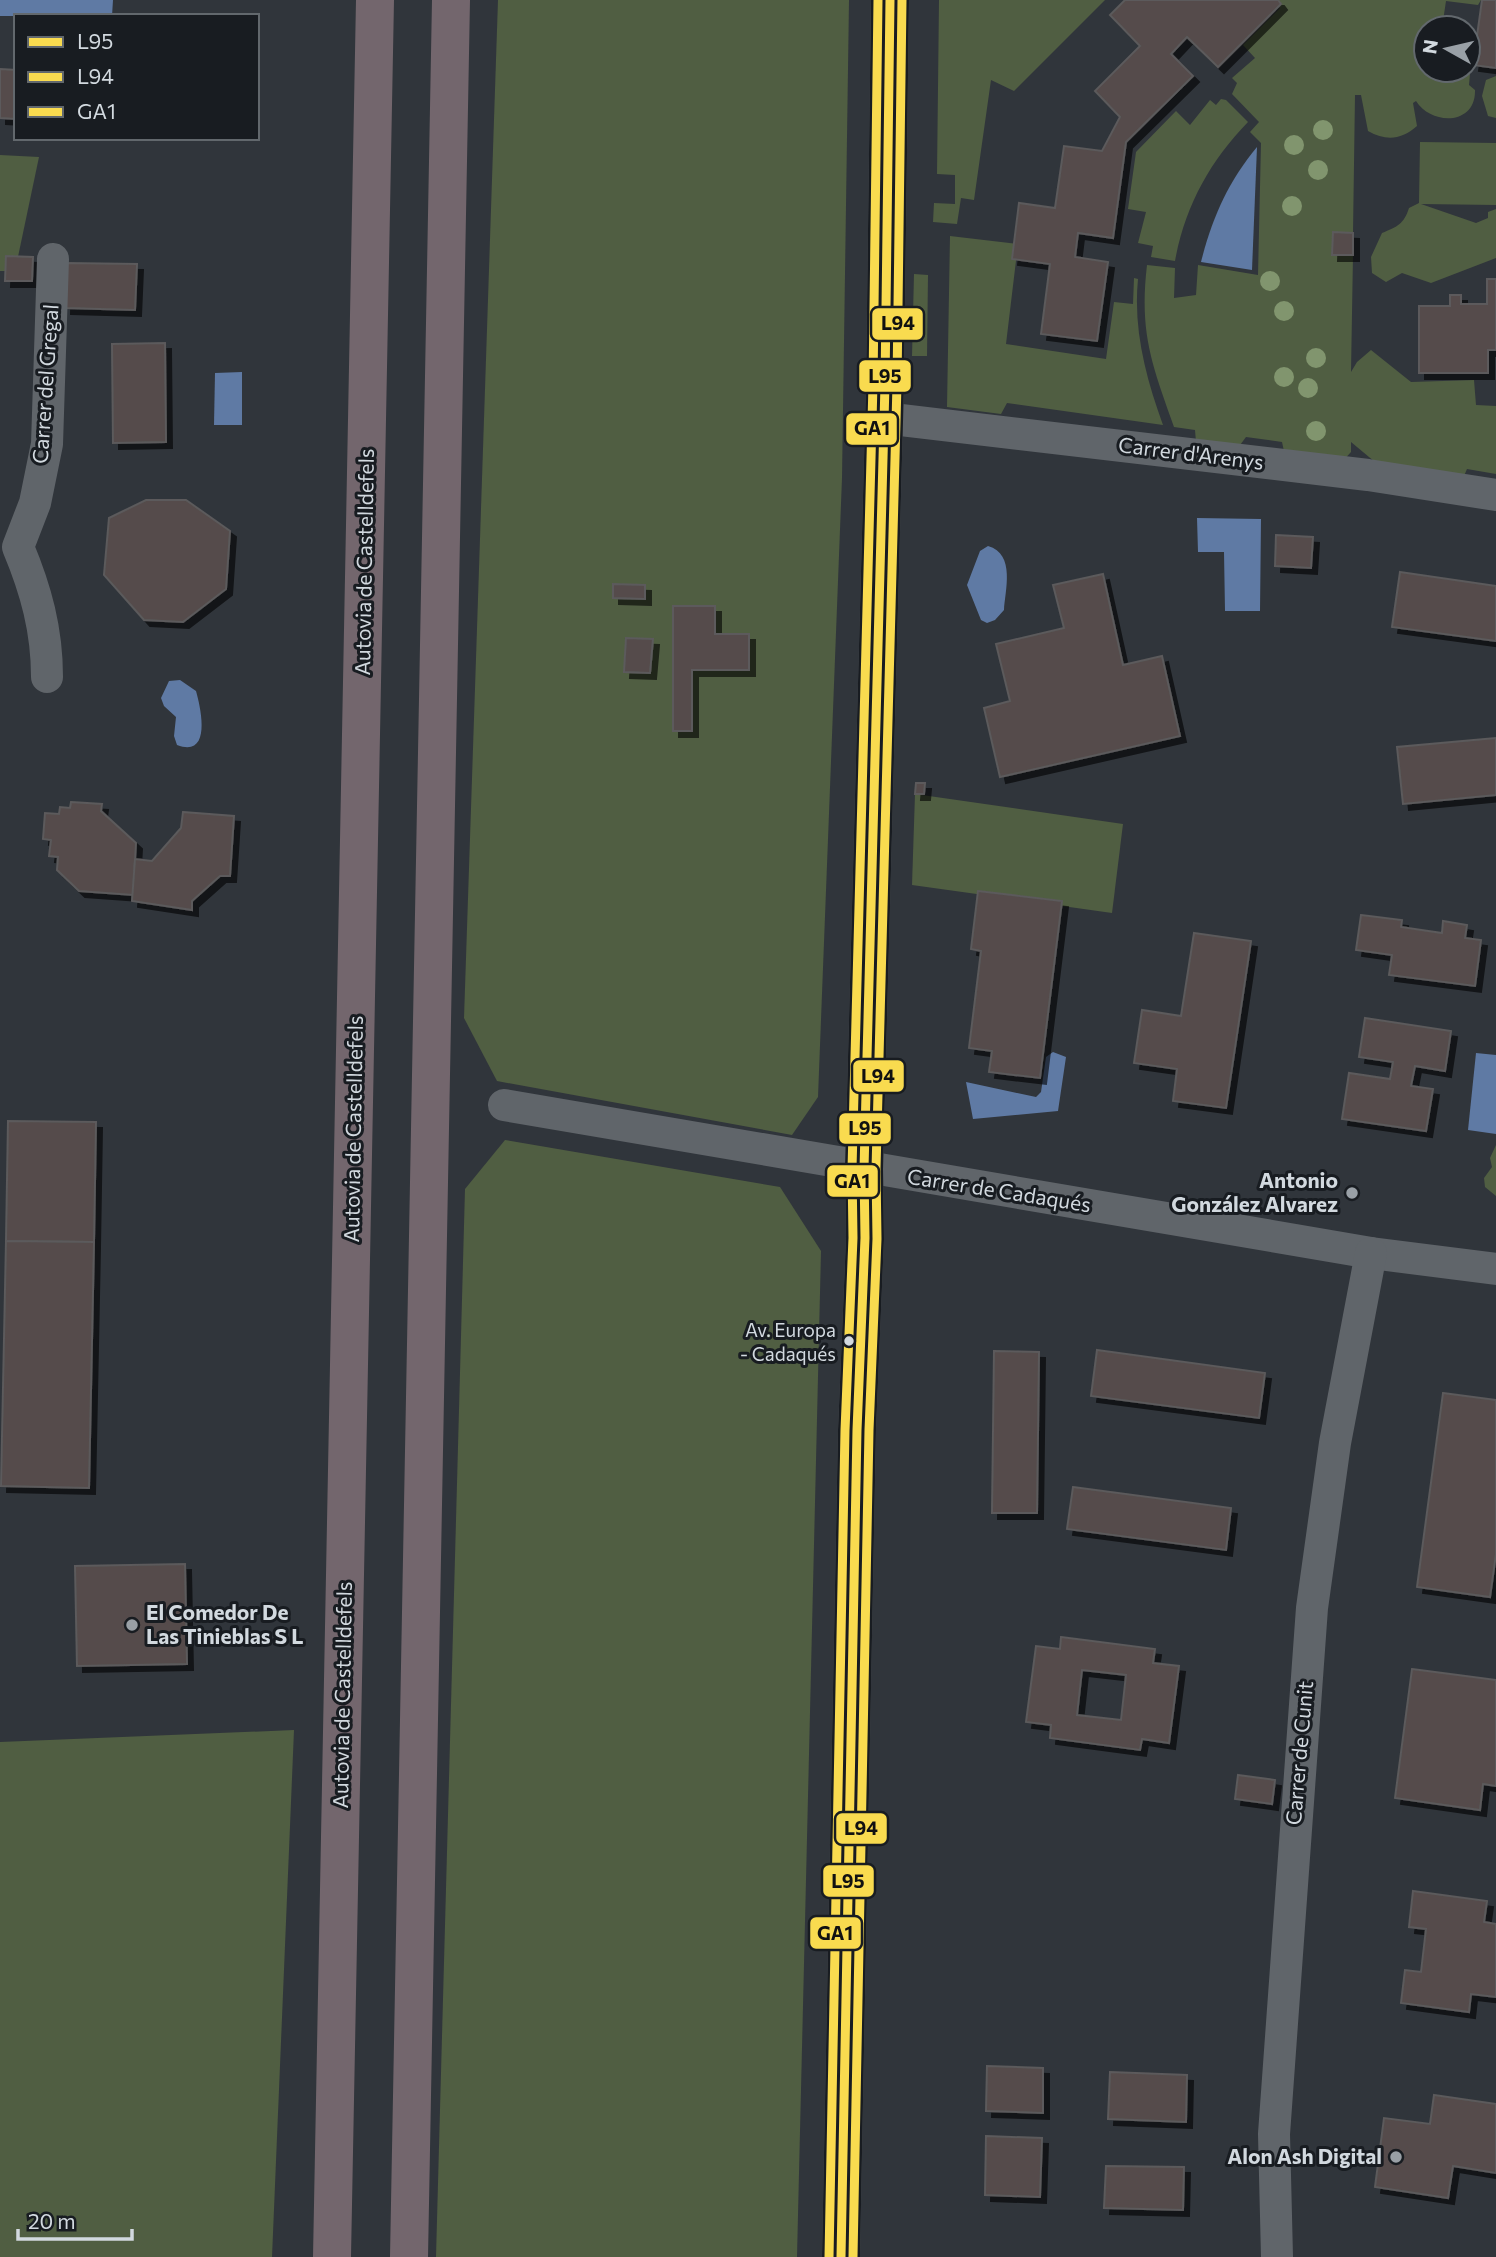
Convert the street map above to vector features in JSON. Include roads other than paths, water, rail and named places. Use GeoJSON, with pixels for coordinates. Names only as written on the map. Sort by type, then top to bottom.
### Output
{"type":"FeatureCollection","features":[{"type":"Feature","properties":{"kind":"highway","name":"Autovia de Castelldefels"},"geometry":{"type":"LineString","coordinates":[[332,2257],[375,0]]}},
{"type":"Feature","properties":{"kind":"highway"},"geometry":{"type":"LineString","coordinates":[[409,2257],[451,0]]}},
{"type":"Feature","properties":{"kind":"street"},"geometry":{"type":"LineString","coordinates":[[841,2257],[857,1430],[865,1238],[864,1169],[884,418],[890,0]]}},
{"type":"Feature","properties":{"kind":"street","name":"Carrer del Gregal"},"geometry":{"type":"LineString","coordinates":[[47,677],[47,644],[37,591],[9,550],[35,503],[47,444],[53,259]]}},
{"type":"Feature","properties":{"kind":"street","name":"Carrer d'Arenys"},"geometry":{"type":"LineString","coordinates":[[884,418],[1368,474],[1496,495]]}},
{"type":"Feature","properties":{"kind":"street","name":"Carrer de Cadaqués"},"geometry":{"type":"LineString","coordinates":[[504,1105],[864,1169],[1371,1253],[1496,1269]]}},
{"type":"Feature","properties":{"kind":"street","name":"Carrer de Cunit"},"geometry":{"type":"LineString","coordinates":[[1277,2257],[1274,2134],[1312,1608],[1335,1443],[1371,1253]]}},
{"type":"Feature","properties":{"kind":"water"},"geometry":{"type":"Polygon","coordinates":[[[0,0],[113,0],[112,14],[0,16],[0,0]]]}},
{"type":"Feature","properties":{"kind":"water"},"geometry":{"type":"Polygon","coordinates":[[[1257,147],[1252,270],[1201,262],[1222,201],[1257,147]]]}},
{"type":"Feature","properties":{"kind":"water"},"geometry":{"type":"Polygon","coordinates":[[[242,372],[242,425],[214,425],[215,373],[242,372]]]}},
{"type":"Feature","properties":{"kind":"water"},"geometry":{"type":"Polygon","coordinates":[[[1197,518],[1261,519],[1260,611],[1225,611],[1224,552],[1198,552],[1197,518]]]}},
{"type":"Feature","properties":{"kind":"water"},"geometry":{"type":"Polygon","coordinates":[[[988,546],[997,550],[1006,565],[1007,584],[1004,610],[995,620],[987,623],[981,620],[967,585],[980,551],[988,546]]]}},
{"type":"Feature","properties":{"kind":"water"},"geometry":{"type":"Polygon","coordinates":[[[180,680],[196,691],[200,709],[200,738],[195,745],[188,747],[177,745],[174,736],[176,717],[164,706],[161,698],[169,681],[180,680]]]}},
{"type":"Feature","properties":{"kind":"water"},"geometry":{"type":"Polygon","coordinates":[[[1053,1052],[1066,1057],[1058,1111],[973,1119],[966,1082],[1036,1097],[1041,1092],[1046,1057],[1053,1052]]]}},
{"type":"Feature","properties":{"kind":"water"},"geometry":{"type":"Polygon","coordinates":[[[1476,1053],[1496,1055],[1496,1134],[1468,1130],[1476,1053]]]}},
{"type":"Feature","properties":{"kind":"place","name":"Antonio González Alvarez"},"geometry":{"type":"Point","coordinates":[1352,1193]}},
{"type":"Feature","properties":{"kind":"place","name":"Av. Europa - Cadaqués"},"geometry":{"type":"Point","coordinates":[849,1341]}},
{"type":"Feature","properties":{"kind":"place","name":"El Comedor De Las Tinieblas S L"},"geometry":{"type":"Point","coordinates":[132,1625]}},
{"type":"Feature","properties":{"kind":"place","name":"Alon Ash Digital"},"geometry":{"type":"Point","coordinates":[1396,2157]}}]}
